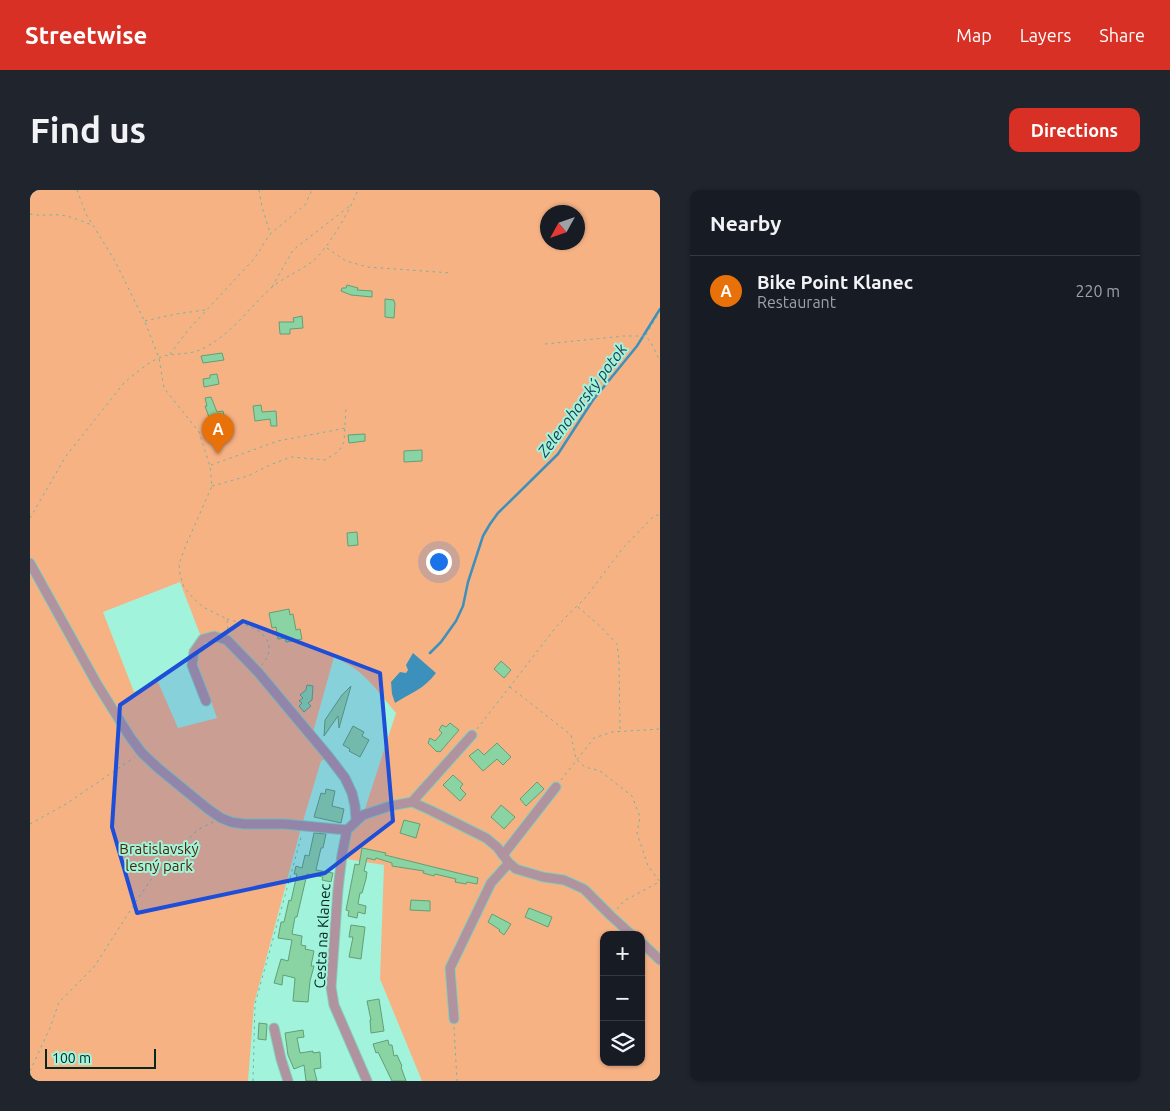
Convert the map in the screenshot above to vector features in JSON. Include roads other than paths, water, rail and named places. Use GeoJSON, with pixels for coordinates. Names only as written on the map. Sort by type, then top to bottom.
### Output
{"type":"FeatureCollection","features":[{"type":"Feature","properties":{"kind":"street"},"geometry":{"type":"LineString","coordinates":[[30,563],[97,684],[130,737],[142,752],[188,794],[220,818],[244,824],[347,830],[362,815],[390,806],[412,802],[474,830],[492,843],[516,869],[576,884],[592,896],[628,931]]}},
{"type":"Feature","properties":{"kind":"street"},"geometry":{"type":"LineString","coordinates":[[206,701],[192,665],[194,652],[203,639],[214,636],[227,640],[258,672],[338,767],[352,793],[356,806],[356,820]]}},
{"type":"Feature","properties":{"kind":"street"},"geometry":{"type":"LineString","coordinates":[[412,802],[472,735]]}},
{"type":"Feature","properties":{"kind":"street"},"geometry":{"type":"LineString","coordinates":[[503,855],[556,787]]}},
{"type":"Feature","properties":{"kind":"street","name":"Cesta na Klanec"},"geometry":{"type":"LineString","coordinates":[[347,830],[339,876],[332,996],[367,1081]]}},
{"type":"Feature","properties":{"kind":"street"},"geometry":{"type":"LineString","coordinates":[[454,1019],[450,968],[491,883],[509,863]]}},
{"type":"Feature","properties":{"kind":"street"},"geometry":{"type":"LineString","coordinates":[[645,946],[660,960]]}},
{"type":"Feature","properties":{"kind":"street"},"geometry":{"type":"LineString","coordinates":[[274,1028],[280,1059],[288,1081]]}},
{"type":"Feature","properties":{"kind":"water"},"geometry":{"type":"Polygon","coordinates":[[[413,653],[436,673],[422,687],[395,703],[391,682],[400,672],[406,673],[408,670],[406,665],[413,653]]]}},
{"type":"Feature","properties":{"kind":"waterway","name":"Zelenohorský potok"},"geometry":{"type":"LineString","coordinates":[[430,653],[441,642],[456,621],[463,606],[468,582],[483,536],[490,524],[498,513],[558,454],[593,400],[637,346],[660,309]]}},
{"type":"Feature","properties":{"kind":"place","name":"Bike Point Klanec"},"geometry":{"type":"Point","coordinates":[218,454]}},
{"type":"Feature","properties":{"kind":"park label","name":"Bratislavský lesný park"},"geometry":{"type":"Point","coordinates":[159,856]}}]}
